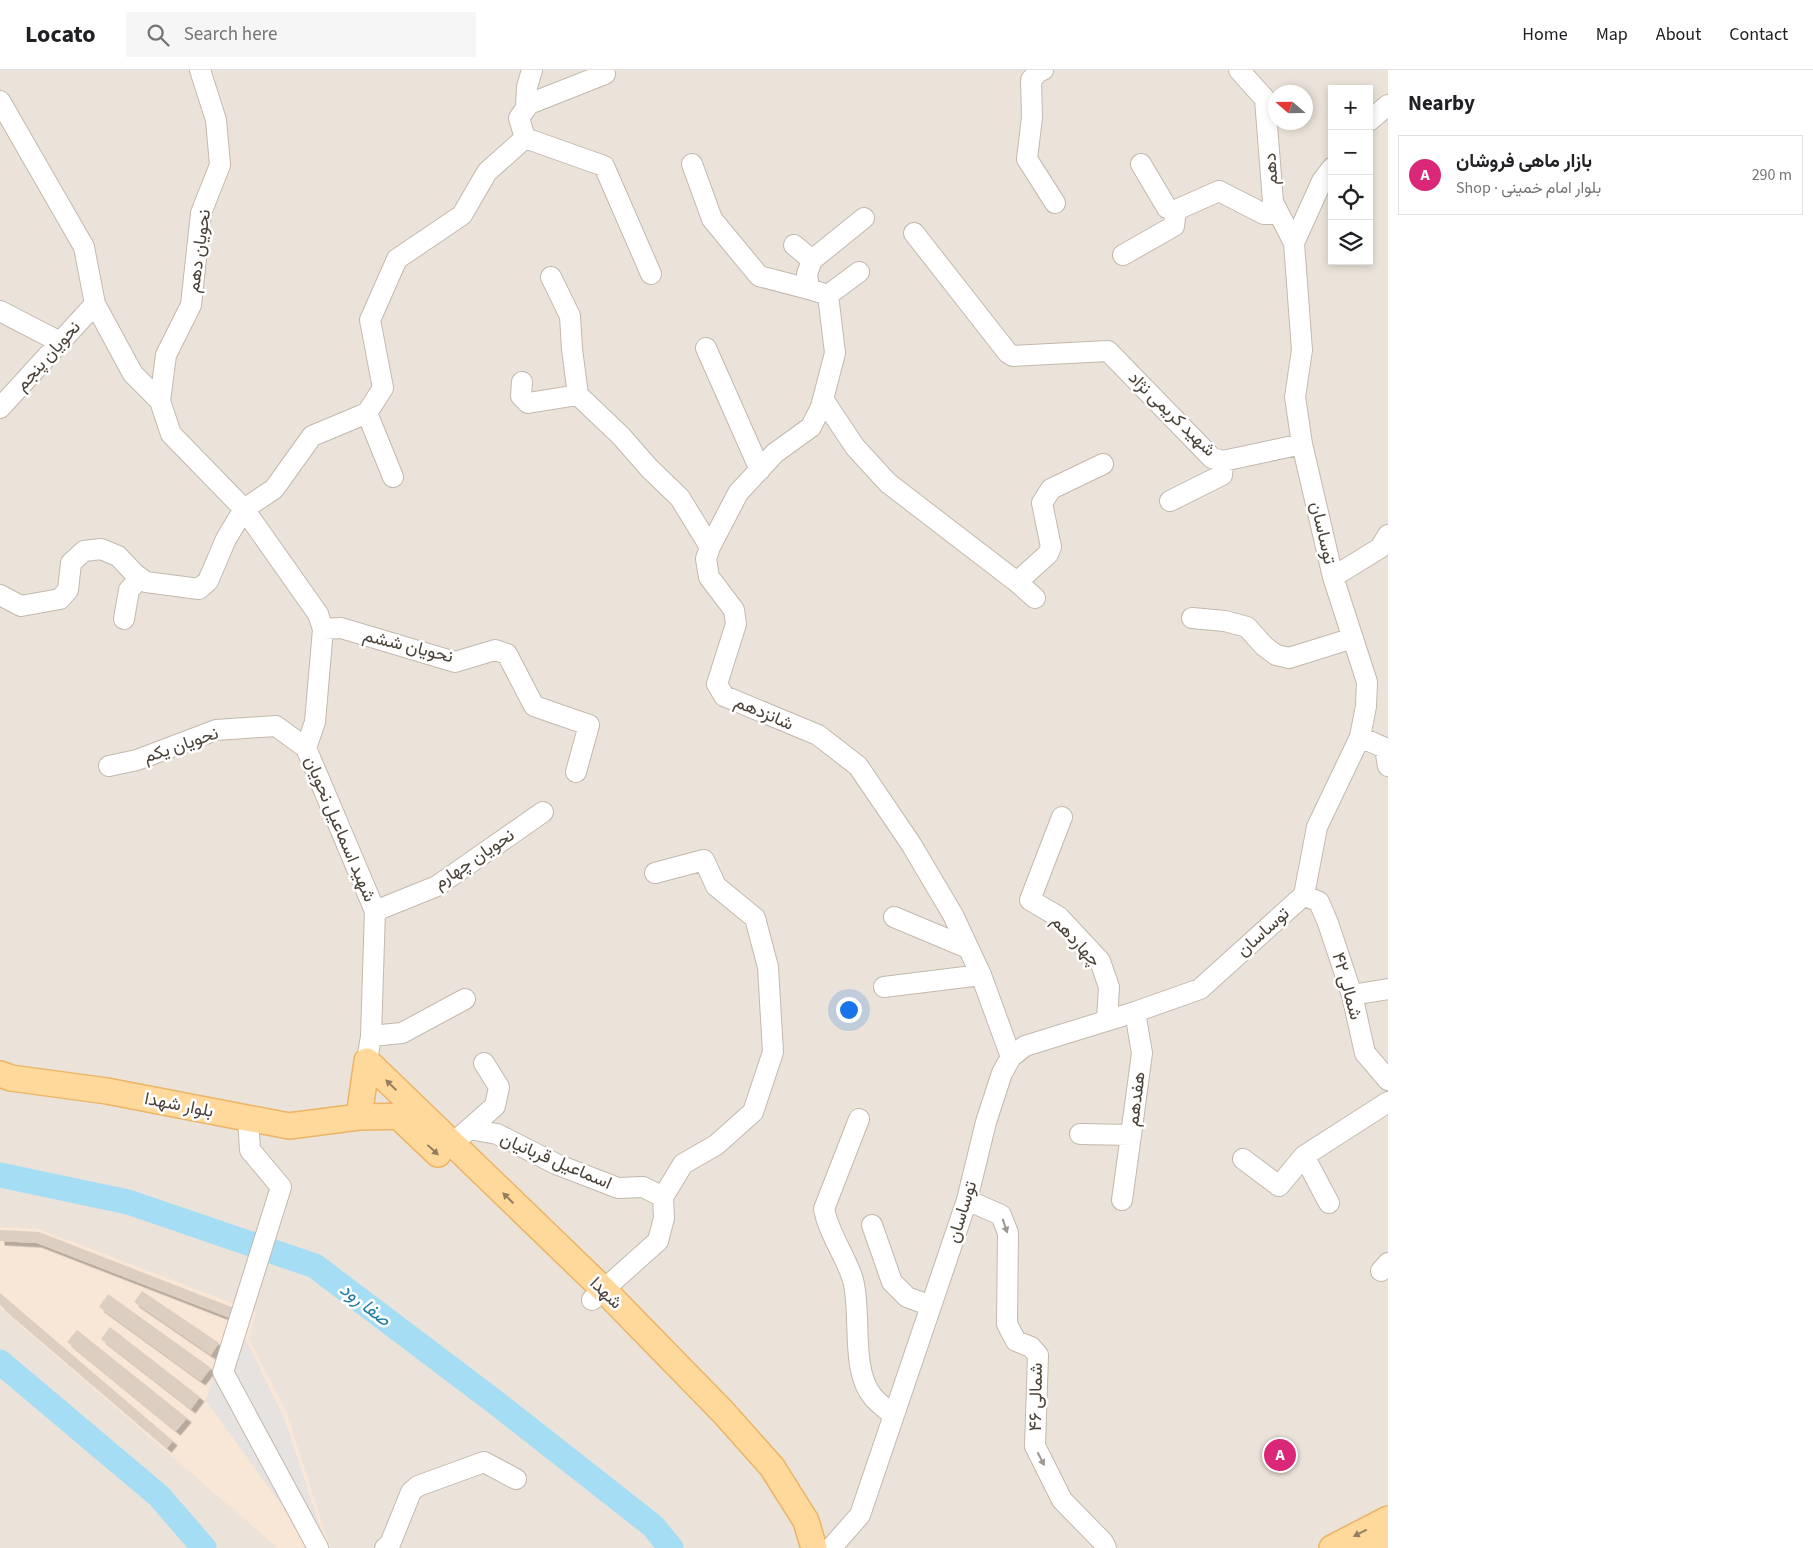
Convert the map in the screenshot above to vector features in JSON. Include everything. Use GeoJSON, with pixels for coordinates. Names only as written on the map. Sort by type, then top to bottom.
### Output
{"type":"FeatureCollection","features":[{"type":"Feature","properties":{"kind":"main road","name":"شهدا"},"geometry":{"type":"LineString","coordinates":[[367,1061],[422,1115],[461,1136],[753,1470],[807,1548]]}},
{"type":"Feature","properties":{"kind":"main road","name":"شهید اسماعیل نحویان"},"geometry":{"type":"LineString","coordinates":[[359,1117],[367,1061]]}},
{"type":"Feature","properties":{"kind":"main road","name":"بلوار شهدا"},"geometry":{"type":"LineString","coordinates":[[0,1074],[11,1078],[107,1091],[289,1126],[359,1117],[422,1115]]}},
{"type":"Feature","properties":{"kind":"main road","name":"شهدا"},"geometry":{"type":"LineString","coordinates":[[398,1116],[598,1294],[710,1399],[772,1467],[806,1520],[814,1548]]}},
{"type":"Feature","properties":{"kind":"main road"},"geometry":{"type":"LineString","coordinates":[[1332,1548],[1388,1519]]}},
{"type":"Feature","properties":{"kind":"street","name":"نحویان دهم"},"geometry":{"type":"LineString","coordinates":[[160,402],[166,355],[191,305],[201,213],[220,165],[216,120],[200,70]]}},
{"type":"Feature","properties":{"kind":"street"},"geometry":{"type":"LineString","coordinates":[[526,108],[527,87],[532,70]]}},
{"type":"Feature","properties":{"kind":"street"},"geometry":{"type":"LineString","coordinates":[[525,138],[519,118],[529,104],[604,74],[603,70]]}},
{"type":"Feature","properties":{"kind":"street"},"geometry":{"type":"LineString","coordinates":[[1043,70],[1039,71],[1031,80],[1032,117],[1026,159],[1055,203]]}},
{"type":"Feature","properties":{"kind":"street","name":"دهم"},"geometry":{"type":"LineString","coordinates":[[1239,70],[1265,98],[1273,202],[1294,242]]}},
{"type":"Feature","properties":{"kind":"street","name":"شهید اسماعیل نحویان"},"geometry":{"type":"LineString","coordinates":[[0,101],[84,246],[95,304],[133,374],[160,402],[171,434],[244,509],[318,614],[323,629],[315,722],[306,748],[375,911],[371,1036],[367,1061]]}},
{"type":"Feature","properties":{"kind":"street"},"geometry":{"type":"LineString","coordinates":[[1373,118],[1388,105]]}},
{"type":"Feature","properties":{"kind":"street"},"geometry":{"type":"LineString","coordinates":[[525,138],[604,166],[652,274]]}},
{"type":"Feature","properties":{"kind":"street"},"geometry":{"type":"LineString","coordinates":[[0,595],[21,606],[60,599],[68,590],[71,564],[84,551],[101,550],[118,556],[146,582],[199,589],[208,581],[226,539],[244,509],[274,489],[312,436],[367,413],[383,388],[370,320],[397,259],[462,215],[487,172],[525,138]]}},
{"type":"Feature","properties":{"kind":"street"},"geometry":{"type":"LineString","coordinates":[[692,164],[712,219],[759,276],[828,295],[859,272]]}},
{"type":"Feature","properties":{"kind":"street"},"geometry":{"type":"LineString","coordinates":[[1141,164],[1167,208],[1176,210],[1219,191],[1264,214],[1280,214]]}},
{"type":"Feature","properties":{"kind":"street","name":"توساسان"},"geometry":{"type":"LineString","coordinates":[[831,1548],[860,1515],[876,1472],[893,1414],[967,1200],[989,1114],[1002,1073],[1011,1057],[1026,1046],[1135,1012],[1200,989],[1304,895],[1317,827],[1360,737],[1366,706],[1367,682],[1333,577],[1302,444],[1295,397],[1302,350],[1294,242],[1322,181],[1328,173]]}},
{"type":"Feature","properties":{"kind":"street"},"geometry":{"type":"LineString","coordinates":[[1123,255],[1174,226],[1176,210]]}},
{"type":"Feature","properties":{"kind":"street"},"geometry":{"type":"LineString","coordinates":[[809,289],[807,274],[812,260],[864,218]]}},
{"type":"Feature","properties":{"kind":"street","name":"شهید کریمی نژاد"},"geometry":{"type":"LineString","coordinates":[[914,233],[1008,353],[1013,356],[1108,351],[1212,458],[1223,461],[1302,444]]}},
{"type":"Feature","properties":{"kind":"street"},"geometry":{"type":"LineString","coordinates":[[794,245],[812,260]]}},
{"type":"Feature","properties":{"kind":"street"},"geometry":{"type":"LineString","coordinates":[[551,277],[570,316],[578,395],[621,436],[649,468],[680,498],[710,547]]}},
{"type":"Feature","properties":{"kind":"street","name":"شانزدهم"},"geometry":{"type":"LineString","coordinates":[[828,295],[835,353],[821,407],[811,428],[775,453],[738,493],[710,547],[706,559],[709,577],[734,610],[736,624],[716,684],[724,696],[818,735],[858,766],[911,844],[953,915],[981,975],[1011,1057]]}},
{"type":"Feature","properties":{"kind":"street","name":"نحویان پنجم"},"geometry":{"type":"LineString","coordinates":[[0,408],[95,304]]}},
{"type":"Feature","properties":{"kind":"street"},"geometry":{"type":"LineString","coordinates":[[0,311],[60,342]]}},
{"type":"Feature","properties":{"kind":"street"},"geometry":{"type":"LineString","coordinates":[[706,348],[760,470]]}},
{"type":"Feature","properties":{"kind":"street"},"geometry":{"type":"LineString","coordinates":[[522,382],[521,396],[528,403],[578,395]]}},
{"type":"Feature","properties":{"kind":"street"},"geometry":{"type":"LineString","coordinates":[[823,399],[855,447],[888,483],[1036,598]]}},
{"type":"Feature","properties":{"kind":"street"},"geometry":{"type":"LineString","coordinates":[[367,413],[393,478]]}},
{"type":"Feature","properties":{"kind":"street"},"geometry":{"type":"LineString","coordinates":[[1170,501],[1222,475],[1223,461]]}},
{"type":"Feature","properties":{"kind":"street"},"geometry":{"type":"LineString","coordinates":[[1017,582],[1048,554],[1051,547],[1042,503],[1046,496],[1052,489],[1103,464]]}},
{"type":"Feature","properties":{"kind":"street"},"geometry":{"type":"LineString","coordinates":[[1333,577],[1380,548],[1388,535]]}},
{"type":"Feature","properties":{"kind":"street"},"geometry":{"type":"LineString","coordinates":[[124,619],[129,590],[140,578]]}},
{"type":"Feature","properties":{"kind":"street"},"geometry":{"type":"LineString","coordinates":[[1192,618],[1225,621],[1247,627],[1264,646],[1276,655],[1290,658],[1352,638]]}},
{"type":"Feature","properties":{"kind":"street","name":"نحویان ششم"},"geometry":{"type":"LineString","coordinates":[[323,629],[341,628],[455,662],[495,650],[508,654],[534,706],[589,725],[576,772]]}},
{"type":"Feature","properties":{"kind":"street","name":"نحویان یکم"},"geometry":{"type":"LineString","coordinates":[[109,766],[137,760],[216,730],[276,726],[306,748]]}},
{"type":"Feature","properties":{"kind":"street"},"geometry":{"type":"LineString","coordinates":[[1360,737],[1385,748],[1388,766]]}},
{"type":"Feature","properties":{"kind":"street","name":"نحویان چهارم"},"geometry":{"type":"LineString","coordinates":[[375,911],[436,886],[543,812]]}},
{"type":"Feature","properties":{"kind":"street","name":"چهاردهم"},"geometry":{"type":"LineString","coordinates":[[1062,817],[1030,900],[1059,918],[1100,961],[1109,987],[1107,1020]]}},
{"type":"Feature","properties":{"kind":"street"},"geometry":{"type":"LineString","coordinates":[[598,1294],[658,1241],[664,1218],[663,1197],[683,1164],[716,1145],[753,1112],[773,1052],[768,967],[755,918],[716,886],[704,860],[655,874]]}},
{"type":"Feature","properties":{"kind":"street","name":"شمالی ۴۲"},"geometry":{"type":"LineString","coordinates":[[1304,895],[1319,902],[1352,995],[1365,1053],[1388,1080]]}},
{"type":"Feature","properties":{"kind":"street"},"geometry":{"type":"LineString","coordinates":[[894,917],[968,948]]}},
{"type":"Feature","properties":{"kind":"street"},"geometry":{"type":"LineString","coordinates":[[884,987],[981,975]]}},
{"type":"Feature","properties":{"kind":"street"},"geometry":{"type":"LineString","coordinates":[[1352,995],[1388,989]]}},
{"type":"Feature","properties":{"kind":"street"},"geometry":{"type":"LineString","coordinates":[[371,1036],[402,1034],[466,999]]}},
{"type":"Feature","properties":{"kind":"street","name":"هفدهم"},"geometry":{"type":"LineString","coordinates":[[1080,1134],[1131,1135],[1142,1053],[1135,1012]]}},
{"type":"Feature","properties":{"kind":"street"},"geometry":{"type":"LineString","coordinates":[[461,1136],[495,1106],[499,1087],[484,1063]]}},
{"type":"Feature","properties":{"kind":"street"},"geometry":{"type":"LineString","coordinates":[[1243,1160],[1279,1186],[1304,1156],[1388,1102]]}},
{"type":"Feature","properties":{"kind":"street"},"geometry":{"type":"LineString","coordinates":[[248,1118],[250,1150],[280,1187],[223,1372],[318,1548]]}},
{"type":"Feature","properties":{"kind":"street"},"geometry":{"type":"LineString","coordinates":[[859,1119],[824,1209],[826,1222],[853,1280],[860,1371],[872,1396],[893,1414]]}},
{"type":"Feature","properties":{"kind":"street","name":"اسماعیل قربانیان"},"geometry":{"type":"LineString","coordinates":[[461,1136],[497,1134],[556,1164],[618,1188],[643,1187],[663,1197]]}},
{"type":"Feature","properties":{"kind":"street"},"geometry":{"type":"LineString","coordinates":[[1122,1200],[1131,1135]]}},
{"type":"Feature","properties":{"kind":"street"},"geometry":{"type":"LineString","coordinates":[[1304,1156],[1329,1203]]}},
{"type":"Feature","properties":{"kind":"street","name":"شمالی ۴۶"},"geometry":{"type":"LineString","coordinates":[[967,1200],[1001,1215],[1008,1233],[1007,1324],[1016,1341],[1031,1347],[1038,1355],[1035,1446],[1062,1500],[1103,1542],[1106,1548]]}},
{"type":"Feature","properties":{"kind":"street"},"geometry":{"type":"LineString","coordinates":[[872,1225],[892,1282],[907,1297],[931,1306]]}},
{"type":"Feature","properties":{"kind":"street"},"geometry":{"type":"LineString","coordinates":[[385,1548],[390,1544],[411,1492],[418,1486],[484,1462],[516,1479]]}},
{"type":"Feature","properties":{"kind":"shaded area"},"geometry":{"type":"Polygon","coordinates":[[[0,70],[1388,70],[1388,1548],[0,1548],[0,70]]]}},
{"type":"Feature","properties":{"kind":"shaded area"},"geometry":{"type":"Polygon","coordinates":[[[0,1227],[39,1229],[256,1312],[249,1339],[287,1413],[330,1548],[278,1548],[0,1308],[0,1227]]]}},
{"type":"Feature","properties":{"kind":"shaded area"},"geometry":{"type":"Polygon","coordinates":[[[229,1325],[247,1342],[284,1418],[326,1545],[313,1548],[206,1401],[229,1325]]]}},
{"type":"Feature","properties":{"kind":"building"},"geometry":{"type":"Polygon","coordinates":[[[0,1230],[39,1232],[234,1308],[230,1318],[37,1243],[0,1241],[0,1230]]]}},
{"type":"Feature","properties":{"kind":"building"},"geometry":{"type":"Polygon","coordinates":[[[142,1291],[219,1343],[211,1355],[134,1302],[142,1291]]]}},
{"type":"Feature","properties":{"kind":"building"},"geometry":{"type":"Polygon","coordinates":[[[0,1293],[173,1441],[167,1448],[0,1305],[0,1293]]]}},
{"type":"Feature","properties":{"kind":"building"},"geometry":{"type":"Polygon","coordinates":[[[108,1294],[211,1368],[201,1381],[99,1307],[108,1294]]]}},
{"type":"Feature","properties":{"kind":"building"},"geometry":{"type":"Polygon","coordinates":[[[110,1327],[200,1397],[191,1409],[101,1339],[110,1327]]]}},
{"type":"Feature","properties":{"kind":"building"},"geometry":{"type":"Polygon","coordinates":[[[77,1330],[187,1418],[176,1431],[67,1342],[77,1330]]]}},
{"type":"Feature","properties":{"kind":"waterway","name":"صفا رود"},"geometry":{"type":"LineString","coordinates":[[0,1175],[128,1202],[315,1266],[495,1402],[653,1526],[671,1548]]}},
{"type":"Feature","properties":{"kind":"waterway","name":"صفا رود"},"geometry":{"type":"LineString","coordinates":[[0,1362],[159,1496],[204,1548]]}},
{"type":"Feature","properties":{"kind":"place","name":"بازار ماهی فروشان"},"geometry":{"type":"Point","coordinates":[1280,1455]}}]}
